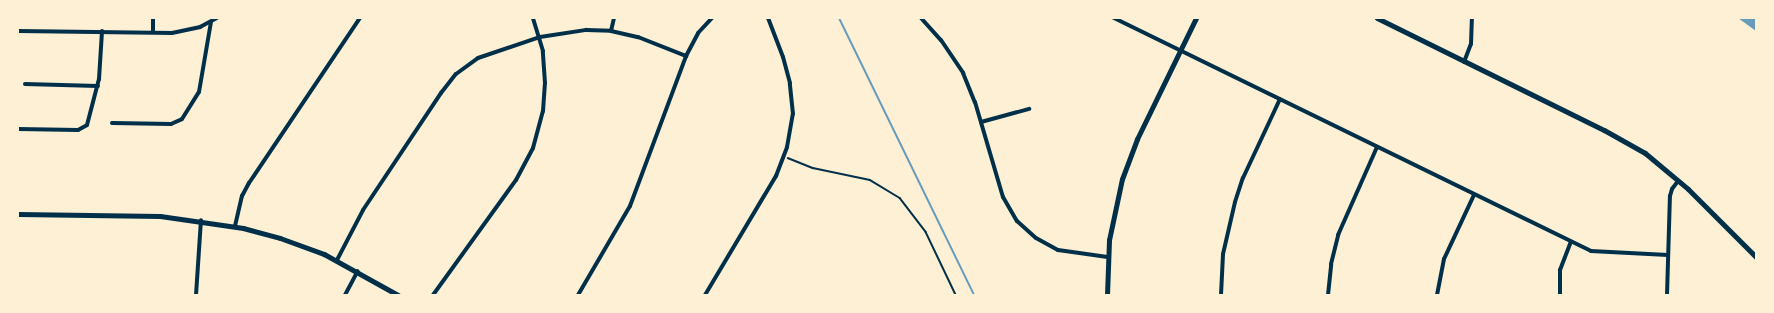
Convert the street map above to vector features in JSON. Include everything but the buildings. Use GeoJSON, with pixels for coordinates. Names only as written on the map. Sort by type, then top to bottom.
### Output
{"type":"FeatureCollection","features":[{"type":"Feature","properties":{"kind":"street"},"geometry":{"type":"LineString","coordinates":[[153,18],[153,32]]}},
{"type":"Feature","properties":{"kind":"street"},"geometry":{"type":"LineString","coordinates":[[18,31],[183,32],[211,22],[217,18]]}},
{"type":"Feature","properties":{"kind":"street"},"geometry":{"type":"LineString","coordinates":[[235,226],[242,196],[249,183],[360,18]]}},
{"type":"Feature","properties":{"kind":"street"},"geometry":{"type":"LineString","coordinates":[[434,295],[516,180],[533,148],[540,124],[545,96],[544,63],[540,37],[533,18]]}},
{"type":"Feature","properties":{"kind":"street"},"geometry":{"type":"LineString","coordinates":[[611,31],[614,18]]}},
{"type":"Feature","properties":{"kind":"street"},"geometry":{"type":"LineString","coordinates":[[578,295],[630,206],[686,56],[698,33],[712,18]]}},
{"type":"Feature","properties":{"kind":"street"},"geometry":{"type":"LineString","coordinates":[[705,295],[785,156],[792,122],[792,99],[787,69],[768,18]]}},
{"type":"Feature","properties":{"kind":"street"},"geometry":{"type":"LineString","coordinates":[[921,18],[957,62],[968,85],[981,122],[1003,197],[1017,221],[1036,238],[1058,250],[1108,257]]}},
{"type":"Feature","properties":{"kind":"street"},"geometry":{"type":"LineString","coordinates":[[1114,18],[1571,242],[1599,253],[1668,255]]}},
{"type":"Feature","properties":{"kind":"street"},"geometry":{"type":"LineString","coordinates":[[1107,295],[1111,225],[1122,179],[1137,139],[1196,18]]}},
{"type":"Feature","properties":{"kind":"street"},"geometry":{"type":"LineString","coordinates":[[1377,18],[1630,144],[1678,181],[1756,257]]}},
{"type":"Feature","properties":{"kind":"street"},"geometry":{"type":"LineString","coordinates":[[1464,62],[1471,44],[1472,18]]}},
{"type":"Feature","properties":{"kind":"street"},"geometry":{"type":"LineString","coordinates":[[112,123],[171,124],[182,119],[199,92],[211,22]]}},
{"type":"Feature","properties":{"kind":"street"},"geometry":{"type":"LineString","coordinates":[[337,260],[363,210],[456,74],[478,58],[540,37],[586,30],[611,31],[638,37],[686,56]]}},
{"type":"Feature","properties":{"kind":"street"},"geometry":{"type":"LineString","coordinates":[[18,129],[83,129],[87,125],[98,86],[102,31]]}},
{"type":"Feature","properties":{"kind":"street"},"geometry":{"type":"LineString","coordinates":[[25,84],[98,86]]}},
{"type":"Feature","properties":{"kind":"street"},"geometry":{"type":"LineString","coordinates":[[1221,295],[1223,254],[1235,202],[1243,178],[1280,99]]}},
{"type":"Feature","properties":{"kind":"street"},"geometry":{"type":"LineString","coordinates":[[981,122],[1029,108]]}},
{"type":"Feature","properties":{"kind":"street"},"geometry":{"type":"LineString","coordinates":[[1328,295],[1338,235],[1377,147]]}},
{"type":"Feature","properties":{"kind":"street"},"geometry":{"type":"LineString","coordinates":[[1667,295],[1670,196],[1678,181]]}},
{"type":"Feature","properties":{"kind":"street"},"geometry":{"type":"LineString","coordinates":[[1437,295],[1444,259],[1474,195]]}},
{"type":"Feature","properties":{"kind":"street"},"geometry":{"type":"LineString","coordinates":[[18,214],[160,216],[202,220],[235,226],[292,242],[337,260],[398,295]]}},
{"type":"Feature","properties":{"kind":"street"},"geometry":{"type":"LineString","coordinates":[[196,295],[202,220]]}},
{"type":"Feature","properties":{"kind":"street"},"geometry":{"type":"LineString","coordinates":[[1560,295],[1560,270],[1571,242]]}},
{"type":"Feature","properties":{"kind":"street"},"geometry":{"type":"LineString","coordinates":[[345,295],[358,271]]}},
{"type":"Feature","properties":{"kind":"path"},"geometry":{"type":"LineString","coordinates":[[785,156],[813,168],[870,180],[900,198],[926,232],[956,295]]}},
{"type":"Feature","properties":{"kind":"water"},"geometry":{"type":"Polygon","coordinates":[[[1738,18],[1756,18],[1756,31],[1738,18]]]}},
{"type":"Feature","properties":{"kind":"waterway"},"geometry":{"type":"LineString","coordinates":[[839,18],[974,295]]}}]}
